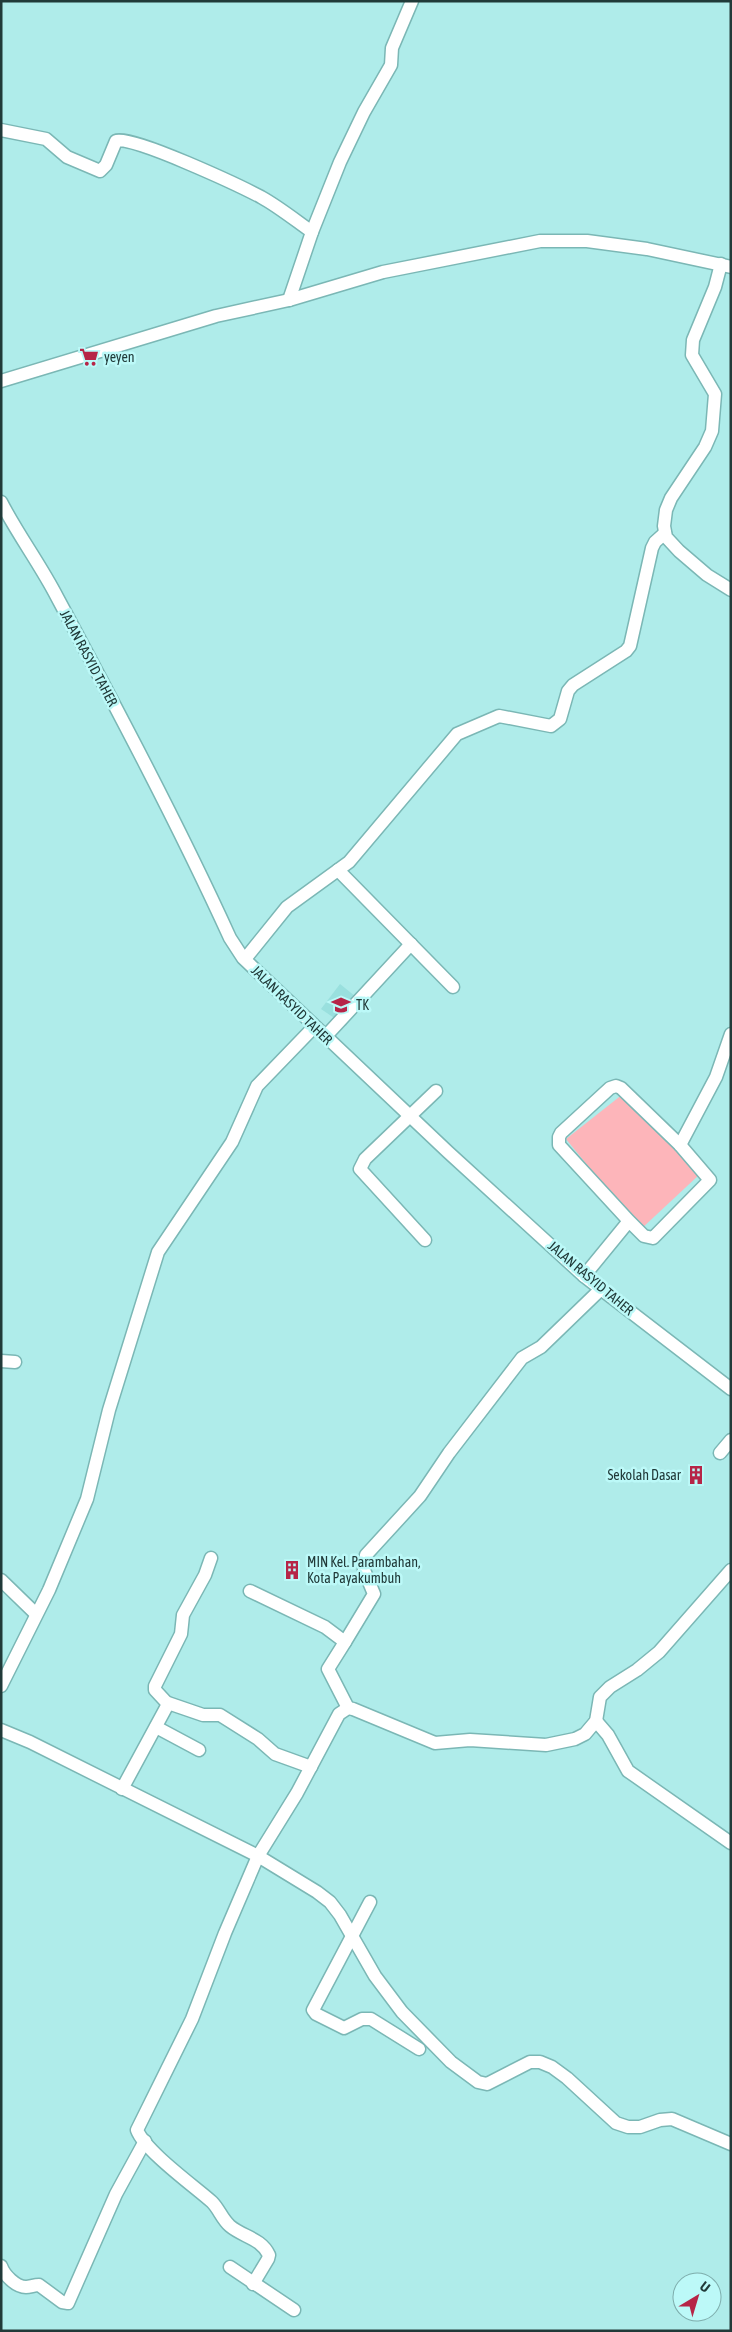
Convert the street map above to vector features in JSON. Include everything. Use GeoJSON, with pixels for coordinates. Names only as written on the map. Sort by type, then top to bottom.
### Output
{"type":"FeatureCollection","features":[{"type":"Feature","properties":{"kind":"street"},"geometry":{"type":"LineString","coordinates":[[289,300],[312,232],[344,154],[364,112],[391,66],[392,48],[412,1]]}},
{"type":"Feature","properties":{"kind":"street"},"geometry":{"type":"LineString","coordinates":[[1,130],[46,139],[67,157],[98,170],[104,168],[118,140],[146,147],[214,174],[262,198],[312,232]]}},
{"type":"Feature","properties":{"kind":"street"},"geometry":{"type":"LineString","coordinates":[[1,381],[216,316],[289,300],[383,272],[540,241],[560,240],[613,244],[647,249],[726,266],[714,287],[693,340],[692,355],[715,394],[712,431],[705,448],[671,498],[666,510],[664,526],[666,537],[691,562],[731,590]]}},
{"type":"Feature","properties":{"kind":"street","name":"JALAN RASYID TAHER"},"geometry":{"type":"LineString","coordinates":[[1,502],[69,619],[183,840],[230,938],[245,959],[411,1118],[584,1276],[731,1389]]}},
{"type":"Feature","properties":{"kind":"street"},"geometry":{"type":"LineString","coordinates":[[245,959],[287,908],[349,862],[457,734],[499,716],[552,726],[560,719],[568,691],[572,685],[628,649],[652,548],[655,542],[666,533]]}},
{"type":"Feature","properties":{"kind":"street"},"geometry":{"type":"LineString","coordinates":[[338,870],[453,987]]}},
{"type":"Feature","properties":{"kind":"street"},"geometry":{"type":"LineString","coordinates":[[326,1037],[411,944]]}},
{"type":"Feature","properties":{"kind":"street"},"geometry":{"type":"LineString","coordinates":[[1,1686],[49,1590],[87,1499],[109,1410],[158,1252],[232,1142],[257,1086],[314,1027]]}},
{"type":"Feature","properties":{"kind":"street"},"geometry":{"type":"LineString","coordinates":[[680,1145],[716,1077],[731,1034]]}},
{"type":"Feature","properties":{"kind":"street"},"geometry":{"type":"LineString","coordinates":[[616,1086],[620,1087],[680,1145],[709,1176],[709,1182],[653,1238],[644,1236],[629,1221],[560,1145],[560,1135],[610,1088],[616,1086]]}},
{"type":"Feature","properties":{"kind":"street"},"geometry":{"type":"LineString","coordinates":[[425,1240],[360,1170],[365,1159],[393,1132],[411,1118],[436,1091]]}},
{"type":"Feature","properties":{"kind":"street"},"geometry":{"type":"LineString","coordinates":[[584,1276],[629,1221]]}},
{"type":"Feature","properties":{"kind":"street"},"geometry":{"type":"LineString","coordinates":[[601,1288],[541,1347],[522,1358],[449,1453],[420,1496],[366,1555],[364,1570],[374,1594],[328,1669],[348,1708],[427,1741],[443,1744],[463,1740],[523,1744],[565,1742],[585,1734],[596,1721],[600,1698],[610,1687],[659,1652],[731,1570]]}},
{"type":"Feature","properties":{"kind":"street"},"geometry":{"type":"LineString","coordinates":[[1,1361],[15,1362]]}},
{"type":"Feature","properties":{"kind":"street"},"geometry":{"type":"LineString","coordinates":[[720,1453],[731,1440]]}},
{"type":"Feature","properties":{"kind":"street"},"geometry":{"type":"LineString","coordinates":[[211,1558],[205,1575],[183,1615],[181,1634],[154,1686],[154,1690],[168,1703],[203,1715],[220,1715],[258,1739],[275,1754],[311,1768]]}},
{"type":"Feature","properties":{"kind":"street"},"geometry":{"type":"LineString","coordinates":[[1,1580],[36,1614]]}},
{"type":"Feature","properties":{"kind":"street"},"geometry":{"type":"LineString","coordinates":[[250,1591],[325,1627],[345,1642]]}},
{"type":"Feature","properties":{"kind":"street"},"geometry":{"type":"LineString","coordinates":[[122,1789],[168,1703]]}},
{"type":"Feature","properties":{"kind":"street"},"geometry":{"type":"LineString","coordinates":[[253,2284],[268,2259],[269,2255],[266,2248],[248,2235],[229,2225],[218,2208],[182,2178],[145,2141],[139,2134],[138,2126],[192,2019],[225,1933],[258,1856],[311,1768],[339,1714],[348,1708]]}},
{"type":"Feature","properties":{"kind":"street"},"geometry":{"type":"LineString","coordinates":[[596,1721],[608,1735],[628,1771],[731,1843]]}},
{"type":"Feature","properties":{"kind":"street"},"geometry":{"type":"LineString","coordinates":[[156,1727],[199,1750]]}},
{"type":"Feature","properties":{"kind":"street"},"geometry":{"type":"LineString","coordinates":[[1,1730],[30,1742],[258,1856],[330,1902],[340,1914],[352,1939],[375,1976],[402,2012],[451,2062],[478,2082],[487,2084],[530,2062],[540,2062],[552,2067],[567,2078],[616,2123],[628,2127],[640,2127],[660,2120],[672,2119],[731,2144]]}},
{"type":"Feature","properties":{"kind":"street"},"geometry":{"type":"LineString","coordinates":[[370,1902],[352,1939],[313,2008],[314,2012],[344,2028],[362,2019],[370,2019],[419,2049]]}},
{"type":"Feature","properties":{"kind":"street"},"geometry":{"type":"LineString","coordinates":[[1,2266],[6,2276],[19,2285],[25,2287],[39,2285],[62,2302],[68,2303],[116,2194],[145,2141]]}},
{"type":"Feature","properties":{"kind":"street"},"geometry":{"type":"LineString","coordinates":[[230,2267],[294,2310]]}},
{"type":"Feature","properties":{"kind":"shaded area","name":"TK"},"geometry":{"type":"Polygon","coordinates":[[[340,984],[361,1001],[346,1026],[321,1009],[340,984]]]}},
{"type":"Feature","properties":{"kind":"shaded area"},"geometry":{"type":"Polygon","coordinates":[[[623,1094],[700,1174],[640,1230],[566,1139],[623,1094]]]}},
{"type":"Feature","properties":{"kind":"place","name":"yeyen"},"geometry":{"type":"Point","coordinates":[89,357]}},
{"type":"Feature","properties":{"kind":"place","name":"TK"},"geometry":{"type":"Point","coordinates":[341,1005]}},
{"type":"Feature","properties":{"kind":"place","name":"Sekolah Dasar"},"geometry":{"type":"Point","coordinates":[696,1475]}},
{"type":"Feature","properties":{"kind":"place","name":"MIN Kel. Parambahan, Kota Payakumbuh"},"geometry":{"type":"Point","coordinates":[292,1570]}}]}
